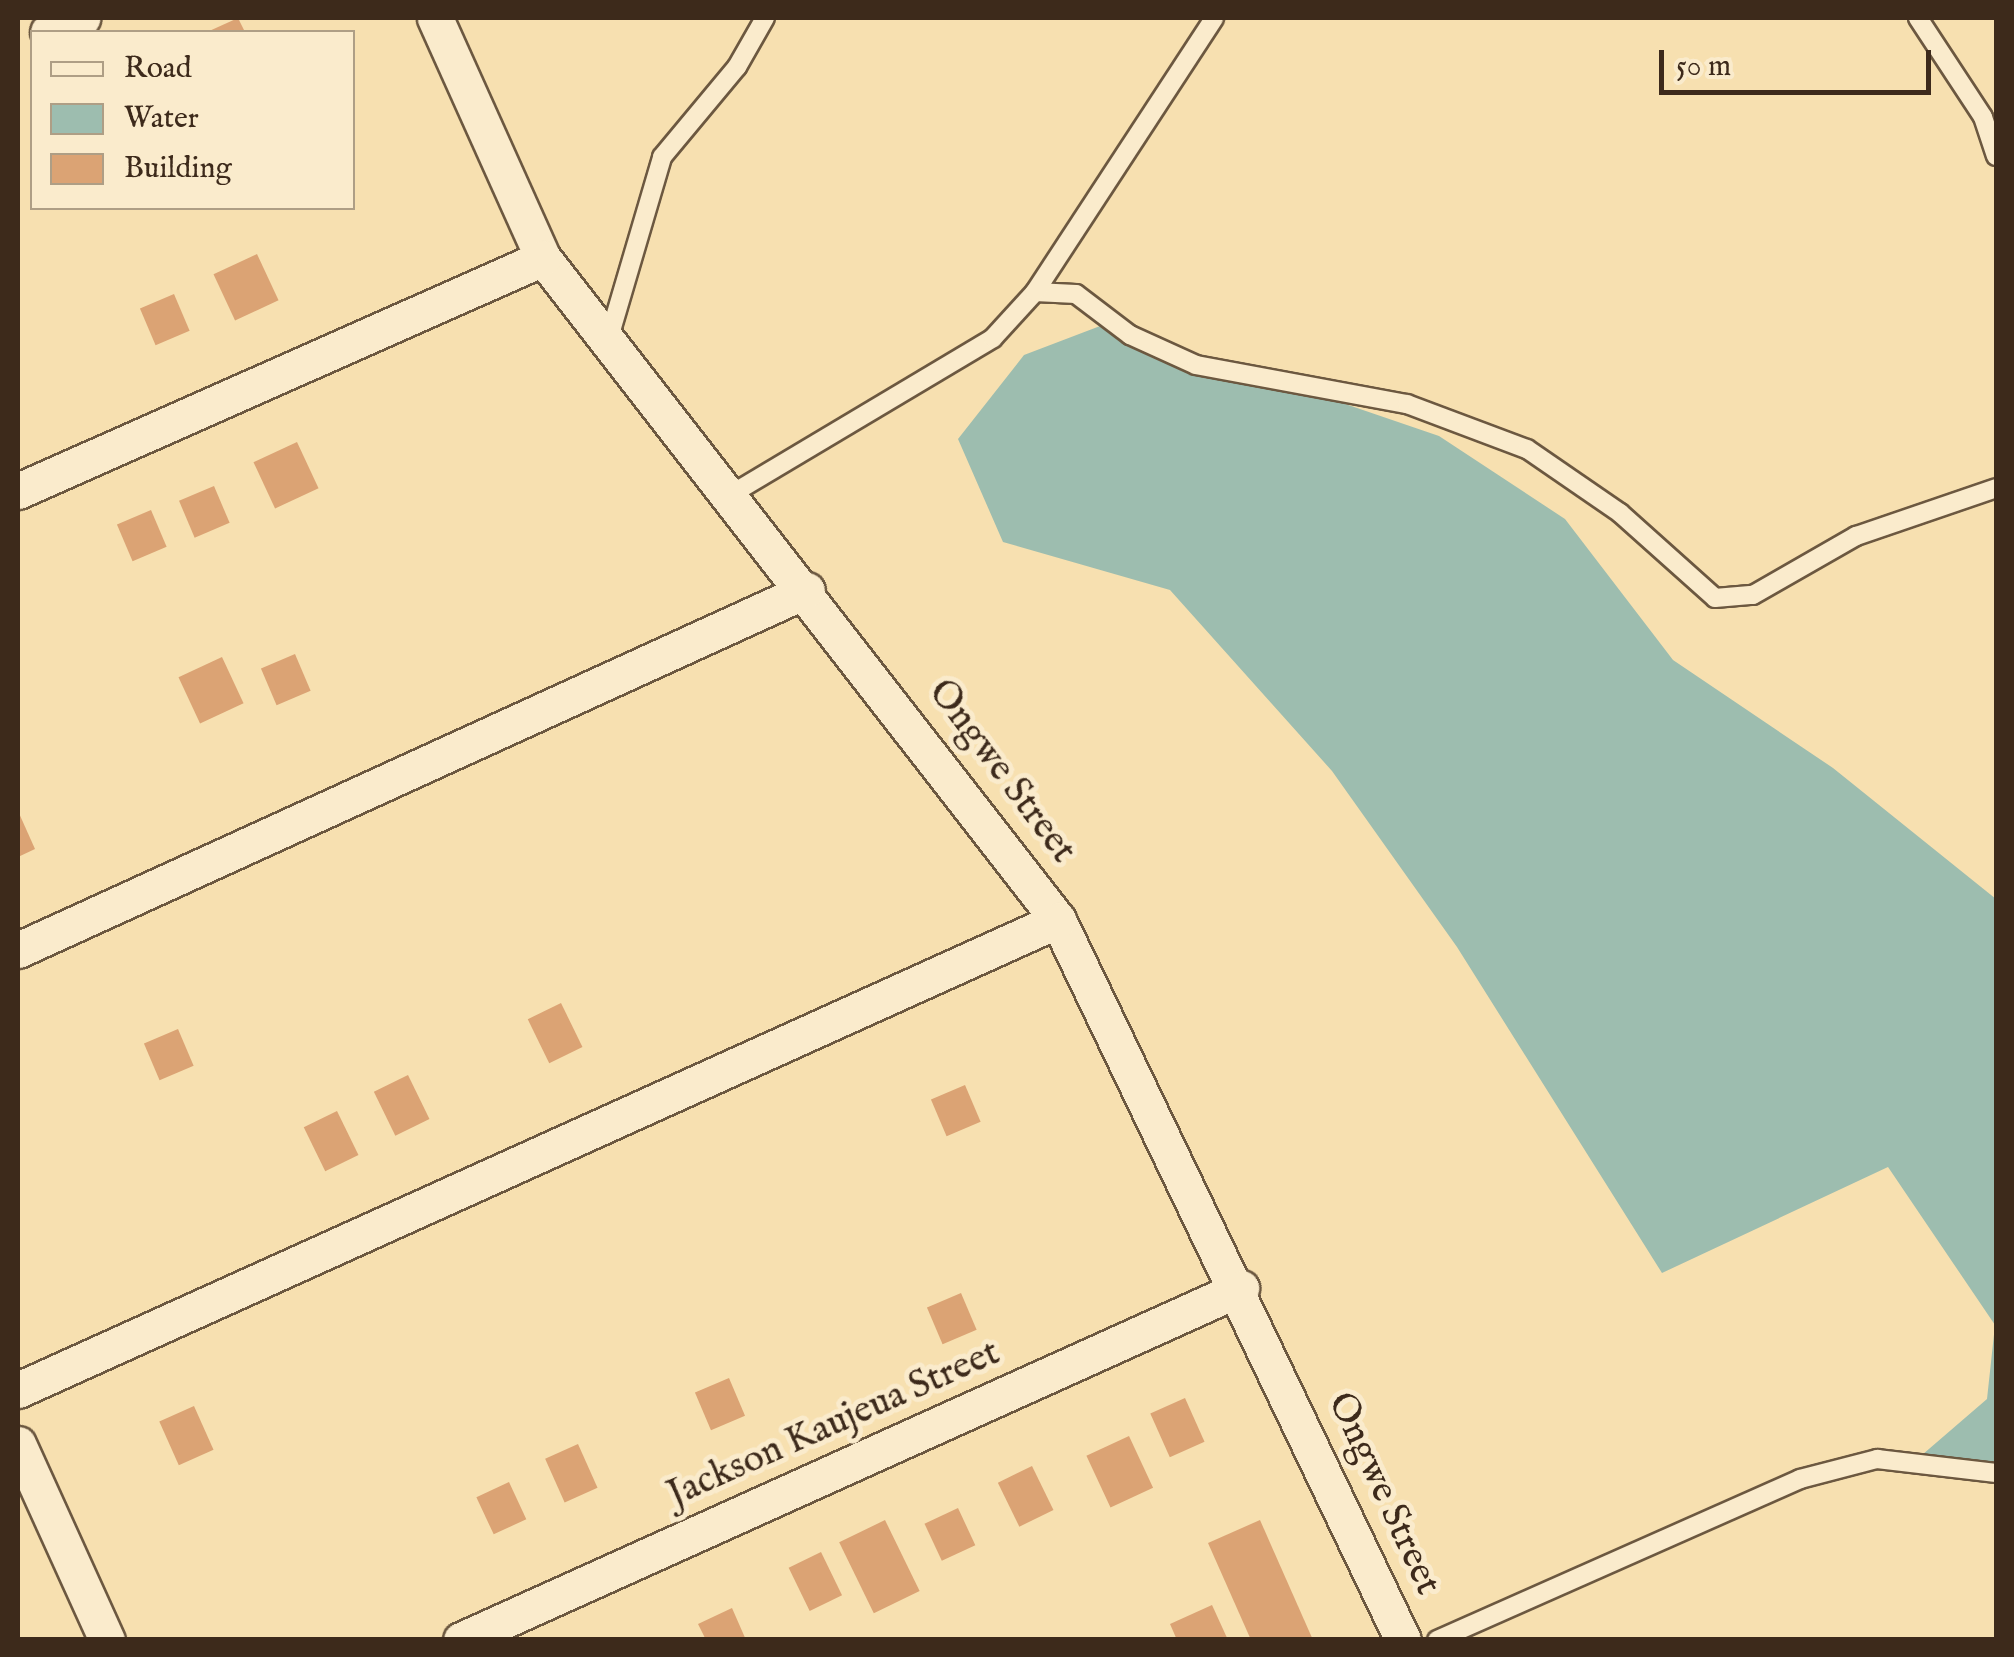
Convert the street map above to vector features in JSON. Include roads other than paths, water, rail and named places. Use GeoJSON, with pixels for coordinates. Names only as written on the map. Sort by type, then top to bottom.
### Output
{"type":"FeatureCollection","features":[{"type":"Feature","properties":{"kind":"street"},"geometry":{"type":"LineString","coordinates":[[53,30],[82,18]]}},
{"type":"Feature","properties":{"kind":"street","name":"Ongwe Street"},"geometry":{"type":"LineString","coordinates":[[435,18],[543,258],[807,590],[1058,920],[1241,1288],[1402,1640]]}},
{"type":"Feature","properties":{"kind":"street"},"geometry":{"type":"LineString","coordinates":[[18,490],[543,258]]}},
{"type":"Feature","properties":{"kind":"street"},"geometry":{"type":"LineString","coordinates":[[18,950],[807,590]]}},
{"type":"Feature","properties":{"kind":"street"},"geometry":{"type":"LineString","coordinates":[[18,1390],[1058,920]]}},
{"type":"Feature","properties":{"kind":"street","name":"Jackson Kaujeua Street"},"geometry":{"type":"LineString","coordinates":[[460,1640],[1241,1288]]}},
{"type":"Feature","properties":{"kind":"street"},"geometry":{"type":"LineString","coordinates":[[18,1444],[107,1640]]}},
{"type":"Feature","properties":{"kind":"lane"},"geometry":{"type":"LineString","coordinates":[[608,341],[662,156],[737,66],[765,18]]}},
{"type":"Feature","properties":{"kind":"lane"},"geometry":{"type":"LineString","coordinates":[[730,496],[933,379],[992,338],[1035,292],[1214,18]]}},
{"type":"Feature","properties":{"kind":"lane"},"geometry":{"type":"LineString","coordinates":[[1918,18],[1983,117],[1996,156]]}},
{"type":"Feature","properties":{"kind":"lane"},"geometry":{"type":"LineString","coordinates":[[1035,292],[1076,294],[1130,335],[1196,365],[1407,404],[1527,450],[1620,513],[1715,598],[1753,595],[1856,536],[1996,488]]}},
{"type":"Feature","properties":{"kind":"lane"},"geometry":{"type":"LineString","coordinates":[[1437,1640],[1800,1479],[1877,1459],[1996,1472]]}},
{"type":"Feature","properties":{"kind":"water"},"geometry":{"type":"Polygon","coordinates":[[[1108,323],[1439,436],[1565,519],[1673,660],[1833,768],[1996,899],[1996,1473],[1915,1461],[1987,1399],[1995,1325],[1888,1167],[1662,1273],[1457,947],[1332,771],[1170,590],[1003,542],[958,439],[1024,355],[1108,323]]]}}]}
